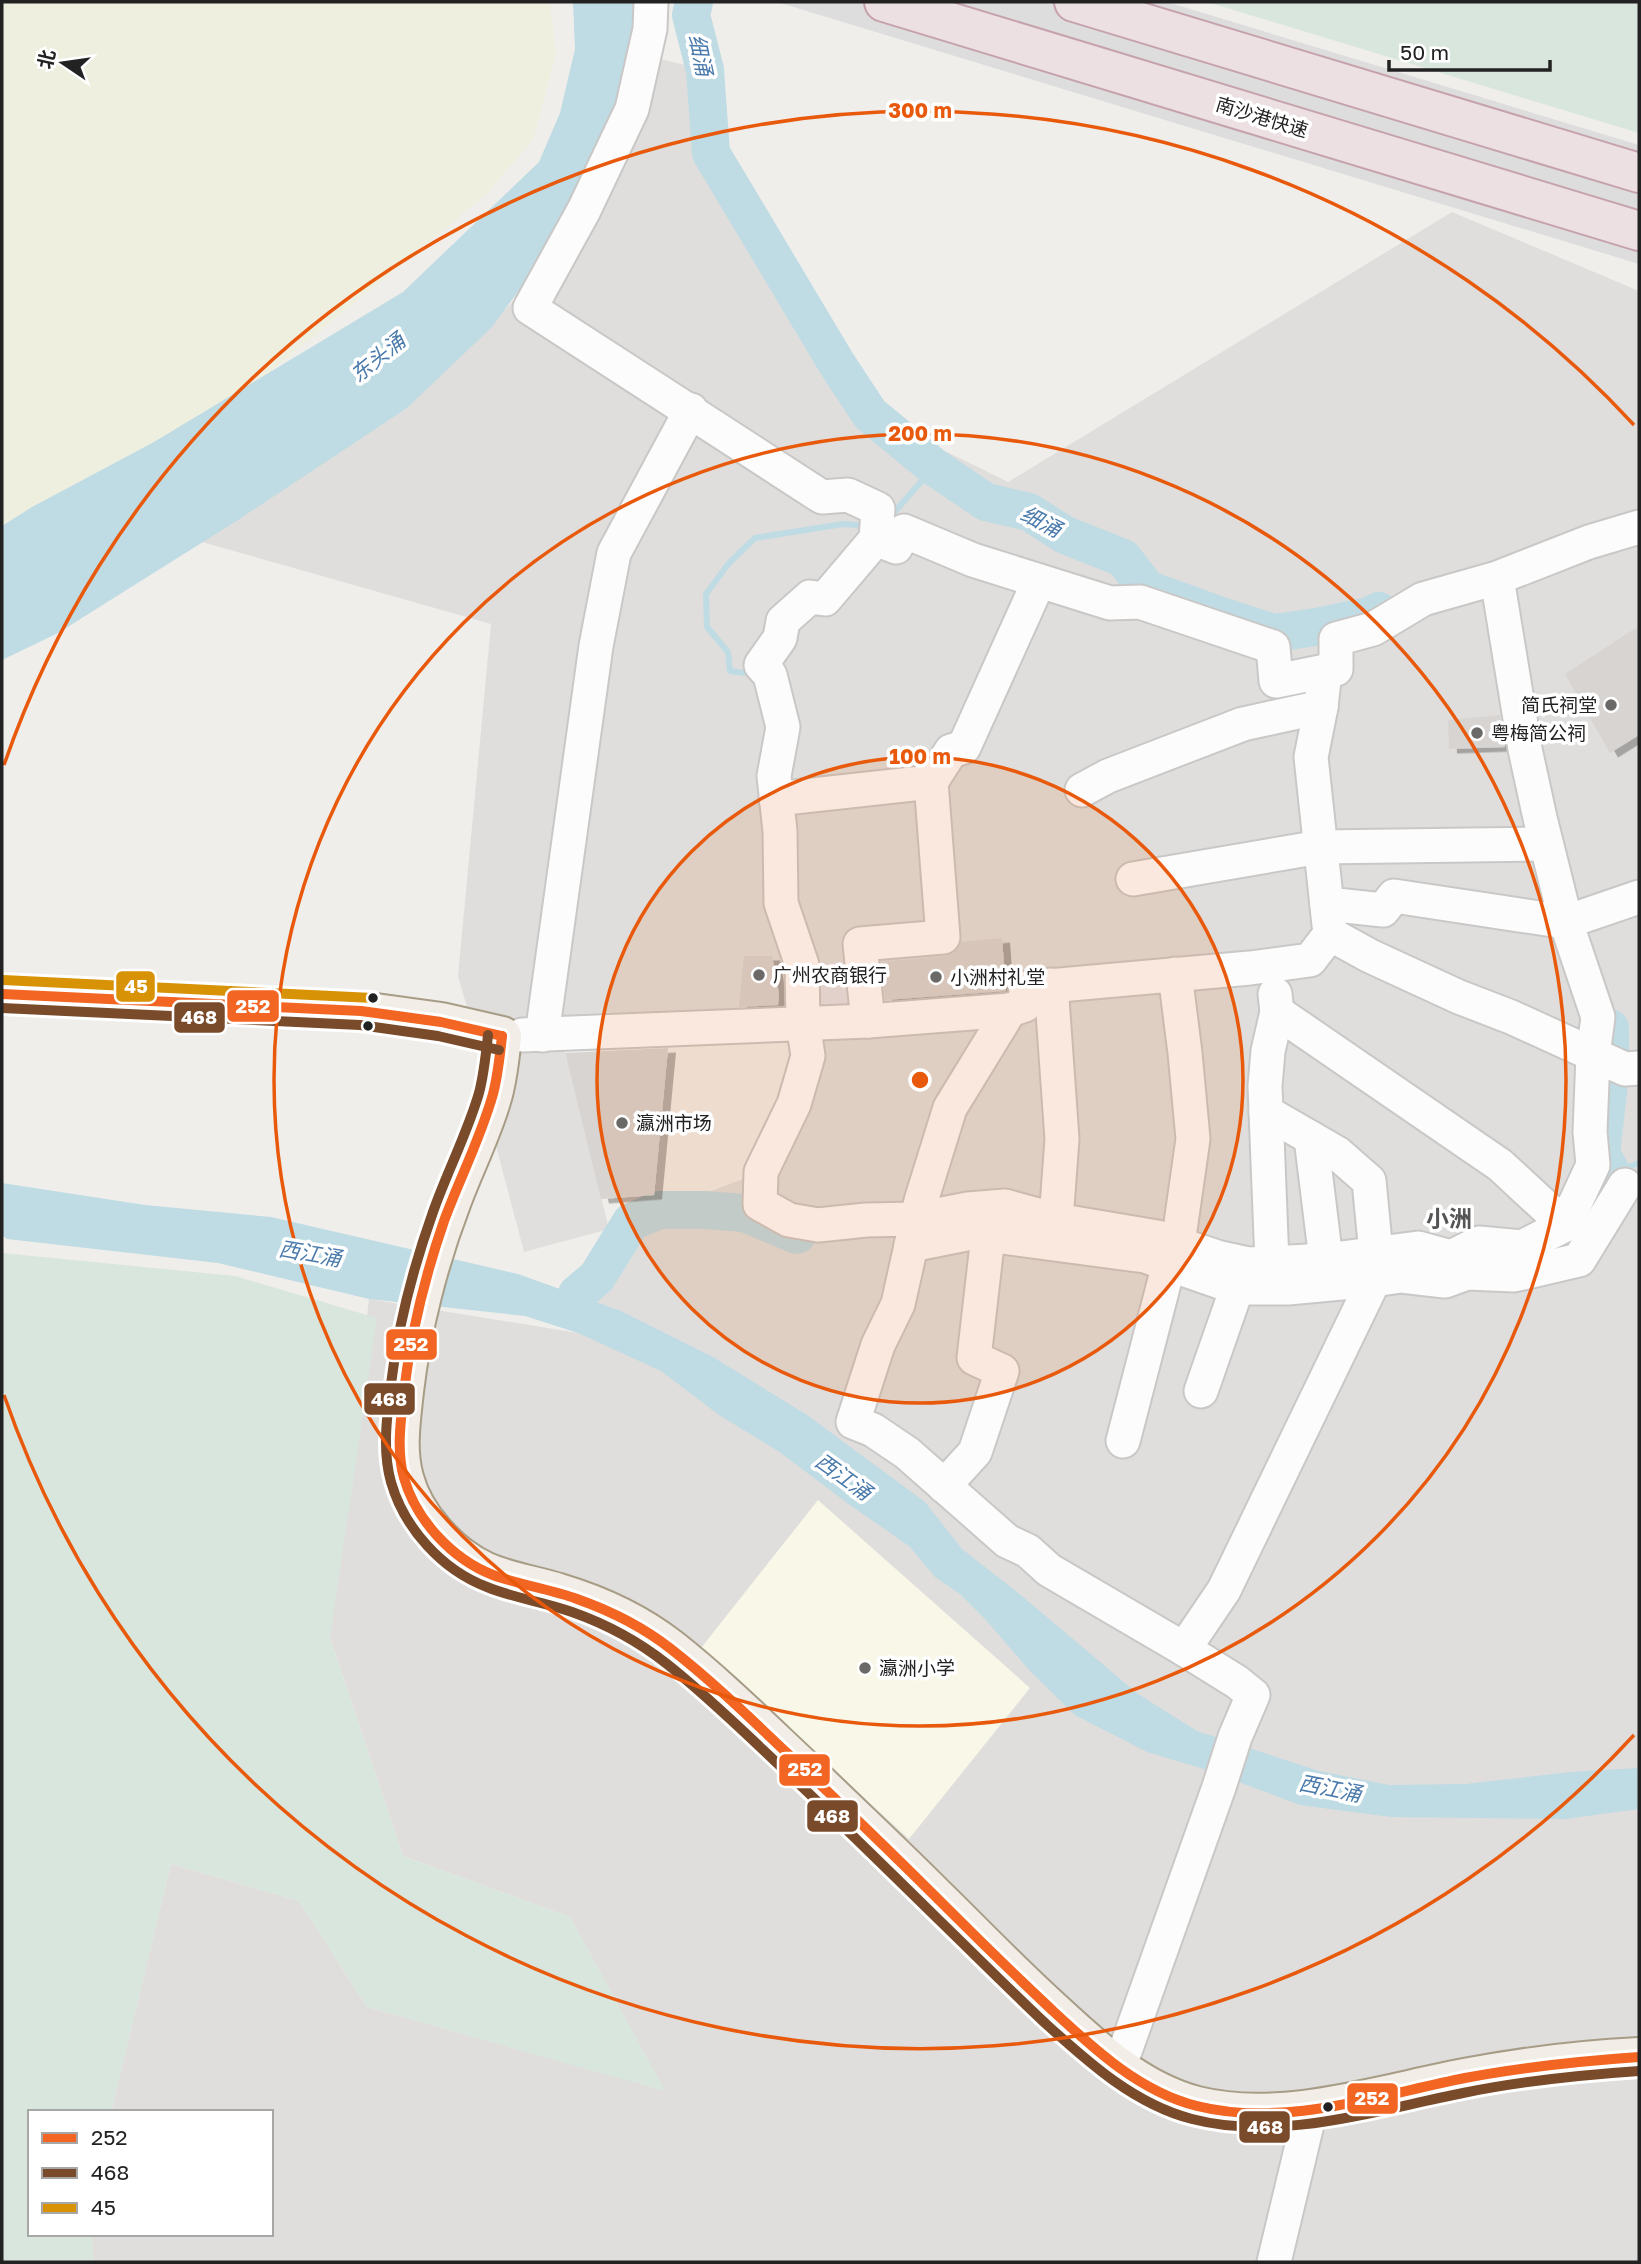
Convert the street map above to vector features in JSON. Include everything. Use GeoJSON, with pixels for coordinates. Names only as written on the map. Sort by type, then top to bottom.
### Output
{"type":"FeatureCollection","features":[{"type":"Feature","properties":{"kind":"highway","name":"南沙港快速"},"geometry":{"type":"LineString","coordinates":[[884,2],[1639,231]]}},
{"type":"Feature","properties":{"kind":"highway"},"geometry":{"type":"LineString","coordinates":[[1074,2],[1639,173]]}},
{"type":"Feature","properties":{"kind":"main road"},"geometry":{"type":"LineString","coordinates":[[2,994],[361,1011],[441,1021],[502,1036],[492,1098],[437,1241],[407,1360],[399,1454],[405,1482],[416,1508],[432,1530],[452,1549],[482,1570],[591,1604],[641,1627],[664,1643],[768,1735],[1031,1991],[1119,2068],[1162,2092],[1194,2105],[1225,2111],[1262,2113],[1311,2108],[1482,2075],[1639,2057]]}},
{"type":"Feature","properties":{"kind":"street"},"geometry":{"type":"LineString","coordinates":[[651,2],[650,29],[632,109],[584,210],[530,309],[822,497],[848,495],[878,509],[876,539],[825,599],[810,597],[783,621],[780,638],[761,665],[770,675],[783,727],[774,776],[780,831],[781,903],[802,965],[803,1023],[808,1056],[794,1104],[761,1172],[760,1204],[789,1220],[818,1225],[866,1220],[914,1232],[971,1233],[1145,1256],[1173,1254],[1217,1257],[1249,1264],[1326,1260],[1375,1267],[1401,1276],[1445,1281],[1467,1273],[1514,1275],[1579,1260],[1625,1185]]}},
{"type":"Feature","properties":{"kind":"street"},"geometry":{"type":"LineString","coordinates":[[542,1035],[596,646],[614,553],[691,411]]}},
{"type":"Feature","properties":{"kind":"street"},"geometry":{"type":"LineString","coordinates":[[876,539],[896,547],[904,531],[973,560],[1039,581],[1110,603],[1140,601],[1273,646],[1276,681],[1336,669],[1336,639],[1373,629],[1423,599],[1497,578],[1589,542],[1639,527]]}},
{"type":"Feature","properties":{"kind":"street"},"geometry":{"type":"LineString","coordinates":[[914,1232],[968,1209],[1005,1206],[1056,1220],[1157,1237],[1173,1254],[1237,1288],[1288,1288],[1375,1267],[1418,1248],[1451,1257],[1479,1243],[1522,1247],[1565,1225],[1594,1165],[1590,1132],[1593,1055],[1598,1017],[1566,922],[1546,844],[1525,749],[1497,578]]}},
{"type":"Feature","properties":{"kind":"street"},"geometry":{"type":"LineString","coordinates":[[868,1021],[860,944],[943,937],[931,782],[951,751],[964,747],[1039,581]]}},
{"type":"Feature","properties":{"kind":"street"},"geometry":{"type":"LineString","coordinates":[[502,1036],[868,1021],[1010,1010],[1025,1005],[1026,988],[1310,960],[1328,919],[1311,757],[1325,671]]}},
{"type":"Feature","properties":{"kind":"street"},"geometry":{"type":"LineString","coordinates":[[1082,790],[1108,776],[1243,724],[1321,707]]}},
{"type":"Feature","properties":{"kind":"street"},"geometry":{"type":"LineString","coordinates":[[776,799],[931,782]]}},
{"type":"Feature","properties":{"kind":"street"},"geometry":{"type":"LineString","coordinates":[[1133,879],[1321,847],[1546,844]]}},
{"type":"Feature","properties":{"kind":"street"},"geometry":{"type":"LineString","coordinates":[[1328,919],[1382,910],[1394,897],[1566,922],[1639,897]]}},
{"type":"Feature","properties":{"kind":"street"},"geometry":{"type":"LineString","coordinates":[[1328,919],[1370,956],[1625,1069],[1639,1068]]}},
{"type":"Feature","properties":{"kind":"street"},"geometry":{"type":"LineString","coordinates":[[1271,965],[1277,1012],[1268,1051],[1265,1086],[1272,1263]]}},
{"type":"Feature","properties":{"kind":"street"},"geometry":{"type":"LineString","coordinates":[[1123,1441],[1173,1254],[1192,1139],[1175,974]]}},
{"type":"Feature","properties":{"kind":"street"},"geometry":{"type":"LineString","coordinates":[[1051,985],[1062,1139],[1056,1220]]}},
{"type":"Feature","properties":{"kind":"street"},"geometry":{"type":"LineString","coordinates":[[1010,1010],[950,1108],[914,1232],[898,1304],[878,1345],[853,1422],[873,1430],[907,1453],[1007,1541],[1028,1551],[1049,1570],[1184,1649],[1253,1695],[1235,1737],[1119,2068]]}},
{"type":"Feature","properties":{"kind":"street"},"geometry":{"type":"LineString","coordinates":[[1277,1012],[1500,1165],[1565,1225]]}},
{"type":"Feature","properties":{"kind":"street"},"geometry":{"type":"LineString","coordinates":[[1184,1649],[1224,1590],[1375,1267],[1369,1181],[1338,1153],[1266,1112]]}},
{"type":"Feature","properties":{"kind":"street"},"geometry":{"type":"LineString","coordinates":[[1311,1138],[1326,1260]]}},
{"type":"Feature","properties":{"kind":"street"},"geometry":{"type":"LineString","coordinates":[[944,1486],[975,1452],[1002,1371],[974,1358],[988,1236]]}},
{"type":"Feature","properties":{"kind":"street"},"geometry":{"type":"LineString","coordinates":[[1201,1391],[1237,1288]]}},
{"type":"Feature","properties":{"kind":"street"},"geometry":{"type":"LineString","coordinates":[[1274,2262],[1311,2108]]}},
{"type":"Feature","properties":{"kind":"shaded area"},"geometry":{"type":"Polygon","coordinates":[[[1207,2],[1639,2],[1639,133],[1207,2]]]}},
{"type":"Feature","properties":{"kind":"shaded area"},"geometry":{"type":"Polygon","coordinates":[[[644,55],[705,70],[712,153],[870,414],[1008,482],[1452,212],[1639,291],[1639,2262],[94,2262],[91,2236],[273,2236],[273,2110],[111,2110],[171,1864],[299,1901],[367,2007],[664,2090],[570,1917],[403,1856],[330,1638],[369,1299],[578,1333],[631,1222],[761,1172],[803,1024],[473,1028],[458,976],[491,624],[202,542],[407,408],[558,256],[644,55]]]}},
{"type":"Feature","properties":{"kind":"shaded area"},"geometry":{"type":"Polygon","coordinates":[[[861,960],[868,1021],[803,1023],[802,965],[861,960]]]}},
{"type":"Feature","properties":{"kind":"shaded area"},"geometry":{"type":"Polygon","coordinates":[[[560,1034],[609,1229],[524,1252],[496,1146],[476,1139],[502,1036],[560,1034]]]}},
{"type":"Feature","properties":{"kind":"shaded area"},"geometry":{"type":"Polygon","coordinates":[[[2,1253],[235,1276],[377,1318],[330,1638],[403,1856],[570,1917],[665,2091],[367,2007],[299,1901],[171,1864],[111,2110],[28,2110],[28,2236],[91,2236],[94,2262],[2,2262],[2,1253]]]}},
{"type":"Feature","properties":{"kind":"shaded area","name":"瀛洲小学"},"geometry":{"type":"Polygon","coordinates":[[[818,1500],[1030,1688],[909,1839],[701,1648],[818,1500]]]}},
{"type":"Feature","properties":{"kind":"green space"},"geometry":{"type":"Polygon","coordinates":[[[2,2],[550,2],[556,54],[533,140],[486,195],[260,380],[2,526],[2,2]]]}},
{"type":"Feature","properties":{"kind":"water","name":"东头涌"},"geometry":{"type":"Polygon","coordinates":[[[573,2],[641,2],[636,33],[606,142],[550,248],[492,327],[407,408],[238,520],[58,633],[2,660],[2,526],[32,507],[154,442],[403,292],[539,162],[560,113],[575,49],[573,2]]]}},
{"type":"Feature","properties":{"kind":"water","name":"西江涌"},"geometry":{"type":"Polygon","coordinates":[[[2,1183],[145,1205],[271,1217],[518,1274],[621,1311],[713,1357],[807,1415],[925,1502],[962,1549],[1138,1694],[1197,1731],[1319,1771],[1389,1785],[1466,1784],[1571,1772],[1639,1768],[1639,1809],[1565,1819],[1391,1817],[1300,1805],[1207,1770],[1147,1752],[1075,1715],[1030,1671],[960,1594],[935,1577],[909,1546],[781,1453],[719,1415],[661,1371],[578,1333],[525,1316],[369,1299],[218,1263],[7,1239],[2,1235],[2,1183]]]}},
{"type":"Feature","properties":{"kind":"pier"},"geometry":{"type":"Polygon","coordinates":[[[777,2],[1167,2],[1639,145],[1639,264],[777,2]]]}},
{"type":"Feature","properties":{"kind":"building","name":"简氏祠堂"},"geometry":{"type":"Polygon","coordinates":[[[1639,626],[1639,735],[1610,753],[1565,674],[1639,626]]]}},
{"type":"Feature","properties":{"kind":"building","name":"粤梅简公祠"},"geometry":{"type":"Polygon","coordinates":[[[1500,715],[1505,747],[1449,749],[1448,720],[1500,715]]]}},
{"type":"Feature","properties":{"kind":"building"},"geometry":{"type":"Polygon","coordinates":[[[1002,938],[1006,991],[885,1000],[881,962],[945,956],[954,952],[961,942],[1002,938]]]}},
{"type":"Feature","properties":{"kind":"building","name":"广州农商银行"},"geometry":{"type":"Polygon","coordinates":[[[744,956],[772,956],[779,994],[778,1005],[739,1007],[744,956]]]}},
{"type":"Feature","properties":{"kind":"building","name":"瀛洲市场"},"geometry":{"type":"Polygon","coordinates":[[[668,1048],[654,1195],[601,1199],[565,1053],[668,1048]]]}},
{"type":"Feature","properties":{"kind":"waterway","name":"细涌"},"geometry":{"type":"LineString","coordinates":[[694,2],[691,15],[705,70],[711,153],[837,364],[870,414],[934,467],[986,502],[1029,512],[1065,535],[1123,558],[1147,589],[1274,633],[1369,616],[1379,611]]}},
{"type":"Feature","properties":{"kind":"waterway"},"geometry":{"type":"LineString","coordinates":[[891,516],[934,467]]}},
{"type":"Feature","properties":{"kind":"waterway"},"geometry":{"type":"LineString","coordinates":[[753,674],[730,671],[728,652],[707,627],[706,594],[729,563],[755,538],[843,524],[867,526]]}},
{"type":"Feature","properties":{"kind":"waterway"},"geometry":{"type":"LineString","coordinates":[[1589,1225],[1612,1173],[1601,1154],[1610,1073],[1610,1028]]}},
{"type":"Feature","properties":{"kind":"waterway"},"geometry":{"type":"LineString","coordinates":[[1612,1173],[1639,1163]]}},
{"type":"Feature","properties":{"kind":"waterway"},"geometry":{"type":"LineString","coordinates":[[577,1294],[597,1277],[631,1222],[659,1210],[744,1213],[797,1235]]}},
{"type":"Feature","properties":{"kind":"transit line","name":"45"},"geometry":{"type":"LineString","coordinates":[[3,980],[373,998]]}},
{"type":"Feature","properties":{"kind":"transit line","name":"252"},"geometry":{"type":"LineString","coordinates":[[2,994],[361,1011],[441,1022],[502,1036]]}},
{"type":"Feature","properties":{"kind":"transit line","name":"468"},"geometry":{"type":"LineString","coordinates":[[2,1008],[360,1025],[438,1036],[499,1050]]}},
{"type":"Feature","properties":{"kind":"transit line","name":"468"},"geometry":{"type":"LineString","coordinates":[[488,1035],[479,1093],[433,1212],[407,1297],[394,1362],[387,1421],[388,1470],[397,1499],[415,1531],[440,1558],[455,1570],[487,1587],[597,1622],[633,1641],[667,1664],[776,1762],[1061,2038],[1113,2080],[1171,2112],[1226,2125],[1294,2125],[1362,2115],[1507,2085],[1639,2071]]}},
{"type":"Feature","properties":{"kind":"transit line","name":"252"},"geometry":{"type":"LineString","coordinates":[[502,1036],[493,1094],[444,1221],[425,1284],[407,1369],[402,1412],[400,1446],[404,1478],[417,1509],[450,1548],[463,1559],[493,1575],[567,1596],[614,1614],[671,1649],[759,1726],[1052,2010],[1119,2067],[1156,2091],[1197,2106],[1230,2112],[1298,2111],[1332,2107],[1508,2071],[1639,2057]]}},
{"type":"Feature","properties":{"kind":"place","name":"简氏祠堂"},"geometry":{"type":"Point","coordinates":[1611,705]}},
{"type":"Feature","properties":{"kind":"place","name":"粤梅简公祠"},"geometry":{"type":"Point","coordinates":[1477,733]}},
{"type":"Feature","properties":{"kind":"place","name":"广州农商银行"},"geometry":{"type":"Point","coordinates":[759,975]}},
{"type":"Feature","properties":{"kind":"place","name":"小洲村礼堂"},"geometry":{"type":"Point","coordinates":[936,977]}},
{"type":"Feature","properties":{"kind":"place","name":"瀛洲市场"},"geometry":{"type":"Point","coordinates":[622,1123]}},
{"type":"Feature","properties":{"kind":"place","name":"瀛洲小学"},"geometry":{"type":"Point","coordinates":[865,1668]}},
{"type":"Feature","properties":{"kind":"district","name":"小洲"},"geometry":{"type":"Point","coordinates":[1449,1219]}}]}
